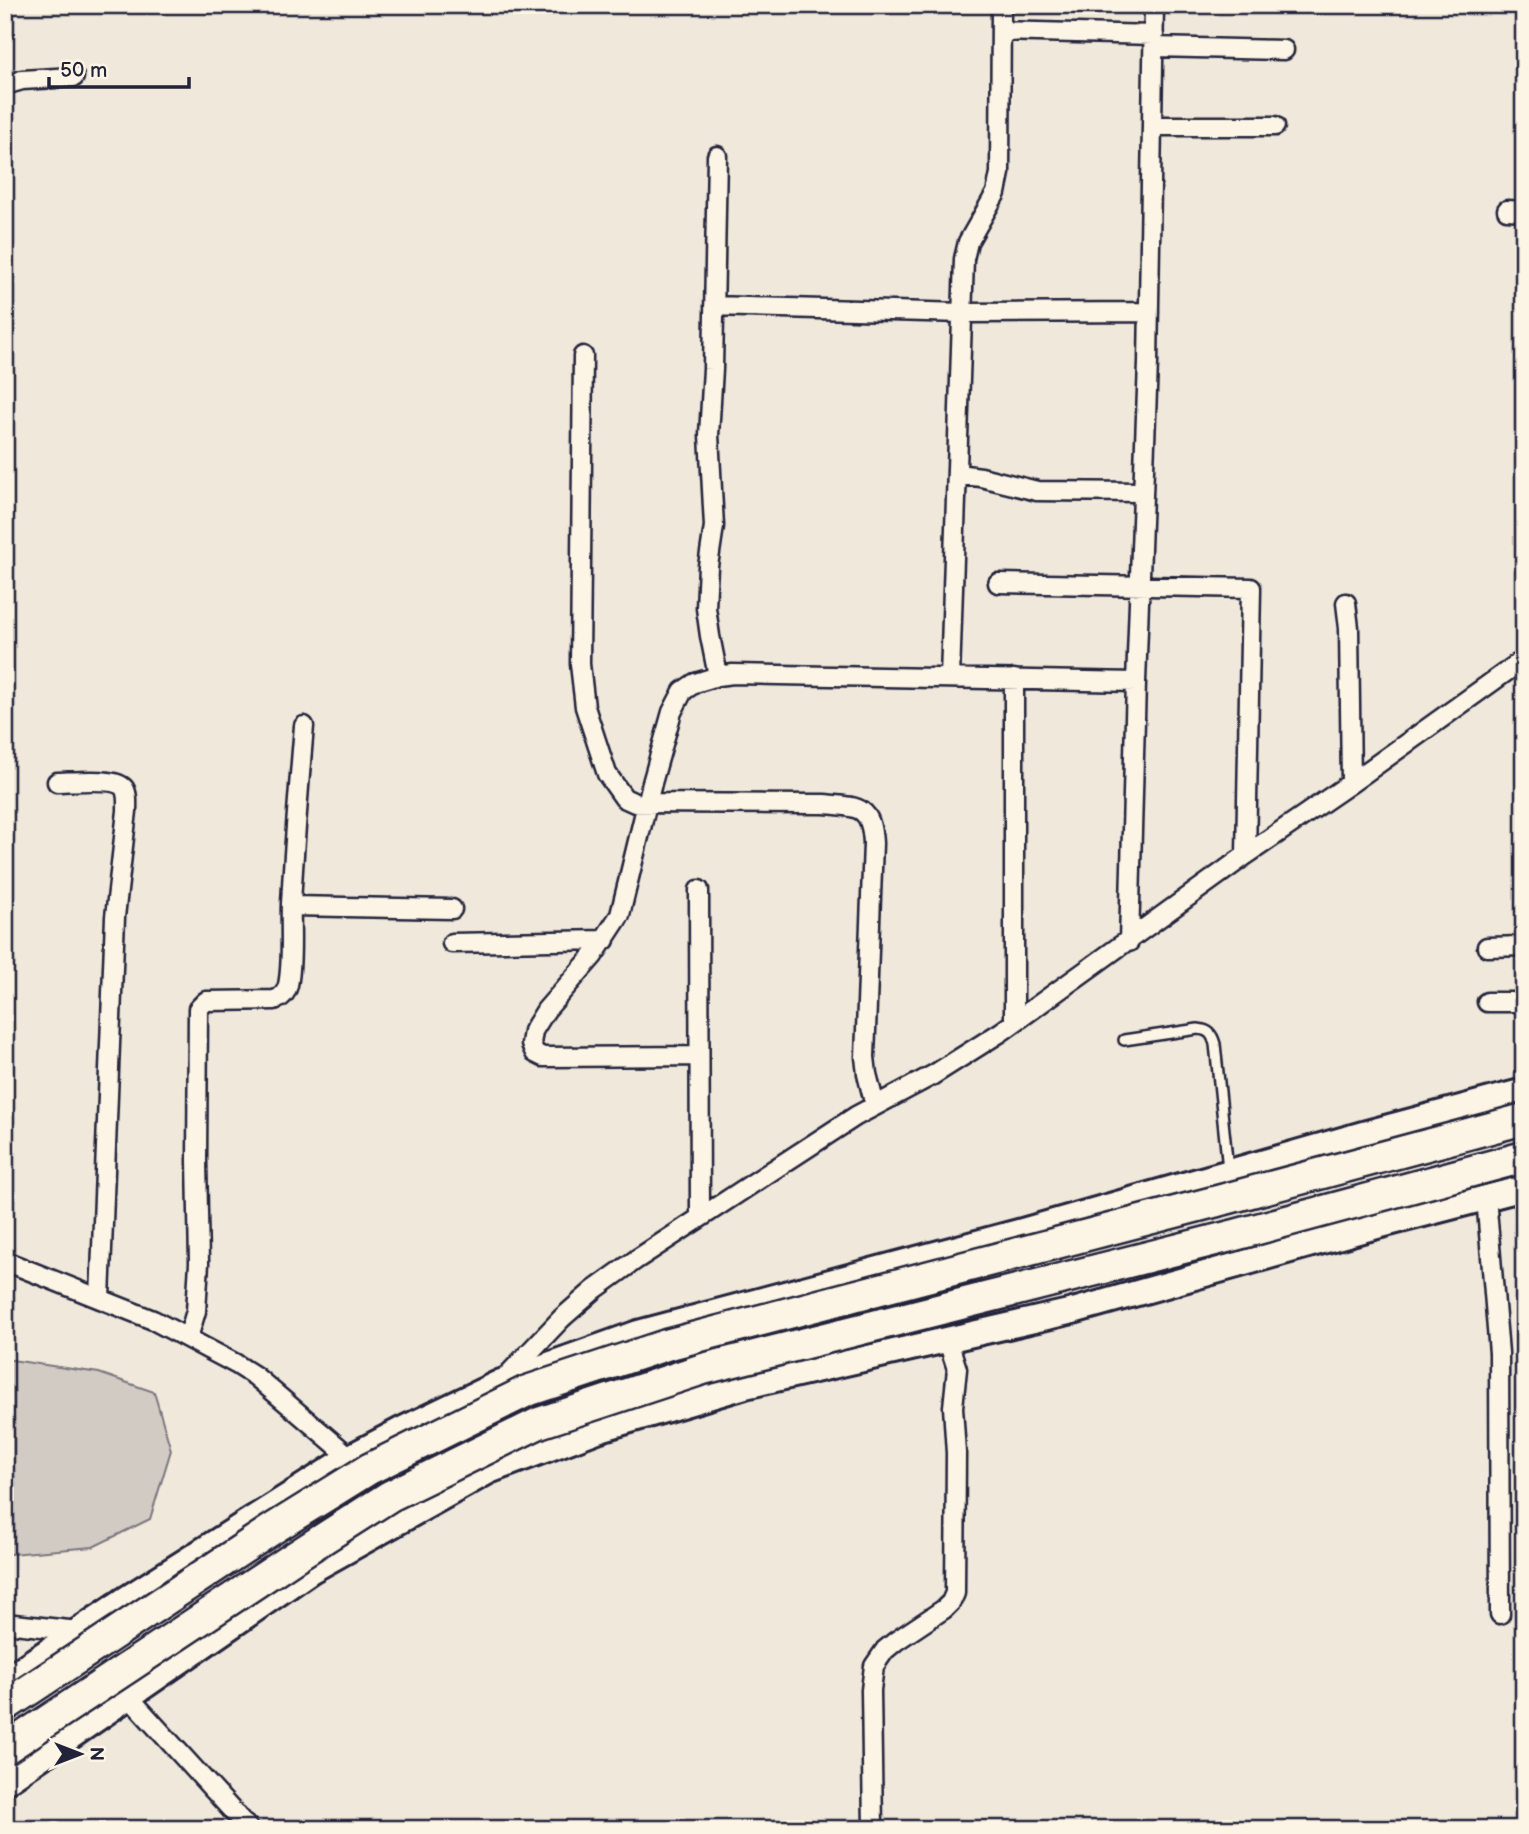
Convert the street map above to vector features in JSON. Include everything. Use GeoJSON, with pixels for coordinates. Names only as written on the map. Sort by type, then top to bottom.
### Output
{"type":"FeatureCollection","features":[{"type":"Feature","properties":{"kind":"highway"},"geometry":{"type":"LineString","coordinates":[[5,1706],[274,1528],[369,1469],[527,1391],[666,1345],[1524,1119]]}},
{"type":"Feature","properties":{"kind":"highway"},"geometry":{"type":"LineString","coordinates":[[5,1749],[390,1496],[539,1423],[703,1369],[1234,1235],[1524,1157]]}},
{"type":"Feature","properties":{"kind":"main road"},"geometry":{"type":"LineString","coordinates":[[5,1680],[349,1457],[501,1382],[638,1333],[1023,1231],[1524,1091]]}},
{"type":"Feature","properties":{"kind":"main road"},"geometry":{"type":"LineString","coordinates":[[5,1783],[313,1570],[489,1471],[600,1429],[745,1386],[1073,1311],[1524,1188]]}},
{"type":"Feature","properties":{"kind":"street"},"geometry":{"type":"LineString","coordinates":[[950,678],[964,259],[968,242],[996,193],[1000,173],[1001,5]]}},
{"type":"Feature","properties":{"kind":"street"},"geometry":{"type":"LineString","coordinates":[[1129,942],[1149,312],[1154,5]]}},
{"type":"Feature","properties":{"kind":"street"},"geometry":{"type":"LineString","coordinates":[[1001,31],[1284,50]]}},
{"type":"Feature","properties":{"kind":"street"},"geometry":{"type":"LineString","coordinates":[[5,85],[22,80],[74,77]]}},
{"type":"Feature","properties":{"kind":"street"},"geometry":{"type":"LineString","coordinates":[[1152,126],[1275,126]]}},
{"type":"Feature","properties":{"kind":"street"},"geometry":{"type":"LineString","coordinates":[[717,156],[713,369],[709,435],[714,526],[706,608],[718,676]]}},
{"type":"Feature","properties":{"kind":"street"},"geometry":{"type":"LineString","coordinates":[[714,306],[963,313],[1149,312]]}},
{"type":"Feature","properties":{"kind":"street"},"geometry":{"type":"LineString","coordinates":[[583,356],[580,664],[585,707],[607,774],[624,798],[635,803],[824,804],[856,808],[869,817],[873,843],[865,1057],[875,1106]]}},
{"type":"Feature","properties":{"kind":"street"},"geometry":{"type":"LineString","coordinates":[[957,474],[1037,491],[1143,492]]}},
{"type":"Feature","properties":{"kind":"street"},"geometry":{"type":"LineString","coordinates":[[998,583],[1251,588],[1246,855]]}},
{"type":"Feature","properties":{"kind":"street"},"geometry":{"type":"LineString","coordinates":[[1346,603],[1349,628],[1351,783]]}},
{"type":"Feature","properties":{"kind":"street"},"geometry":{"type":"LineString","coordinates":[[501,1382],[562,1318],[594,1290],[700,1217],[856,1116],[933,1075],[1014,1023],[1246,855],[1523,662]]}},
{"type":"Feature","properties":{"kind":"street"},"geometry":{"type":"LineString","coordinates":[[699,1056],[543,1057],[535,1053],[531,1044],[533,1031],[546,1010],[593,956],[620,915],[672,712],[683,691],[695,683],[733,674],[1136,682]]}},
{"type":"Feature","properties":{"kind":"street"},"geometry":{"type":"LineString","coordinates":[[1014,679],[1014,1023]]}},
{"type":"Feature","properties":{"kind":"street"},"geometry":{"type":"LineString","coordinates":[[188,1338],[196,1311],[199,1263],[198,1009],[206,1001],[274,1000],[285,993],[288,984],[304,726]]}},
{"type":"Feature","properties":{"kind":"street"},"geometry":{"type":"LineString","coordinates":[[57,782],[112,782],[124,788],[127,795],[113,964],[100,1299]]}},
{"type":"Feature","properties":{"kind":"street"},"geometry":{"type":"LineString","coordinates":[[699,890],[700,1217]]}},
{"type":"Feature","properties":{"kind":"street"},"geometry":{"type":"LineString","coordinates":[[291,906],[452,909]]}},
{"type":"Feature","properties":{"kind":"street"},"geometry":{"type":"LineString","coordinates":[[453,943],[605,940]]}},
{"type":"Feature","properties":{"kind":"street"},"geometry":{"type":"LineString","coordinates":[[1487,947],[1524,946]]}},
{"type":"Feature","properties":{"kind":"street"},"geometry":{"type":"LineString","coordinates":[[1487,1003],[1524,1002]]}},
{"type":"Feature","properties":{"kind":"street"},"geometry":{"type":"LineString","coordinates":[[1486,1198],[1499,1353],[1500,1614]]}},
{"type":"Feature","properties":{"kind":"street"},"geometry":{"type":"LineString","coordinates":[[5,1261],[153,1320],[255,1376],[349,1457],[401,1520]]}},
{"type":"Feature","properties":{"kind":"street"},"geometry":{"type":"LineString","coordinates":[[873,1829],[871,1690],[874,1666],[891,1646],[944,1609],[955,1592],[956,1465],[953,1407],[957,1369],[947,1338]]}},
{"type":"Feature","properties":{"kind":"street"},"geometry":{"type":"LineString","coordinates":[[5,1623],[78,1631]]}},
{"type":"Feature","properties":{"kind":"street"},"geometry":{"type":"LineString","coordinates":[[128,1696],[249,1829]]}},
{"type":"Feature","properties":{"kind":"lane"},"geometry":{"type":"LineString","coordinates":[[1125,1040],[1198,1029],[1209,1031],[1215,1044],[1229,1172]]}},
{"type":"Feature","properties":{"kind":"shaded area"},"geometry":{"type":"Polygon","coordinates":[[[5,1359],[99,1373],[154,1392],[171,1450],[150,1519],[93,1547],[5,1553],[5,1359]]]}}]}
